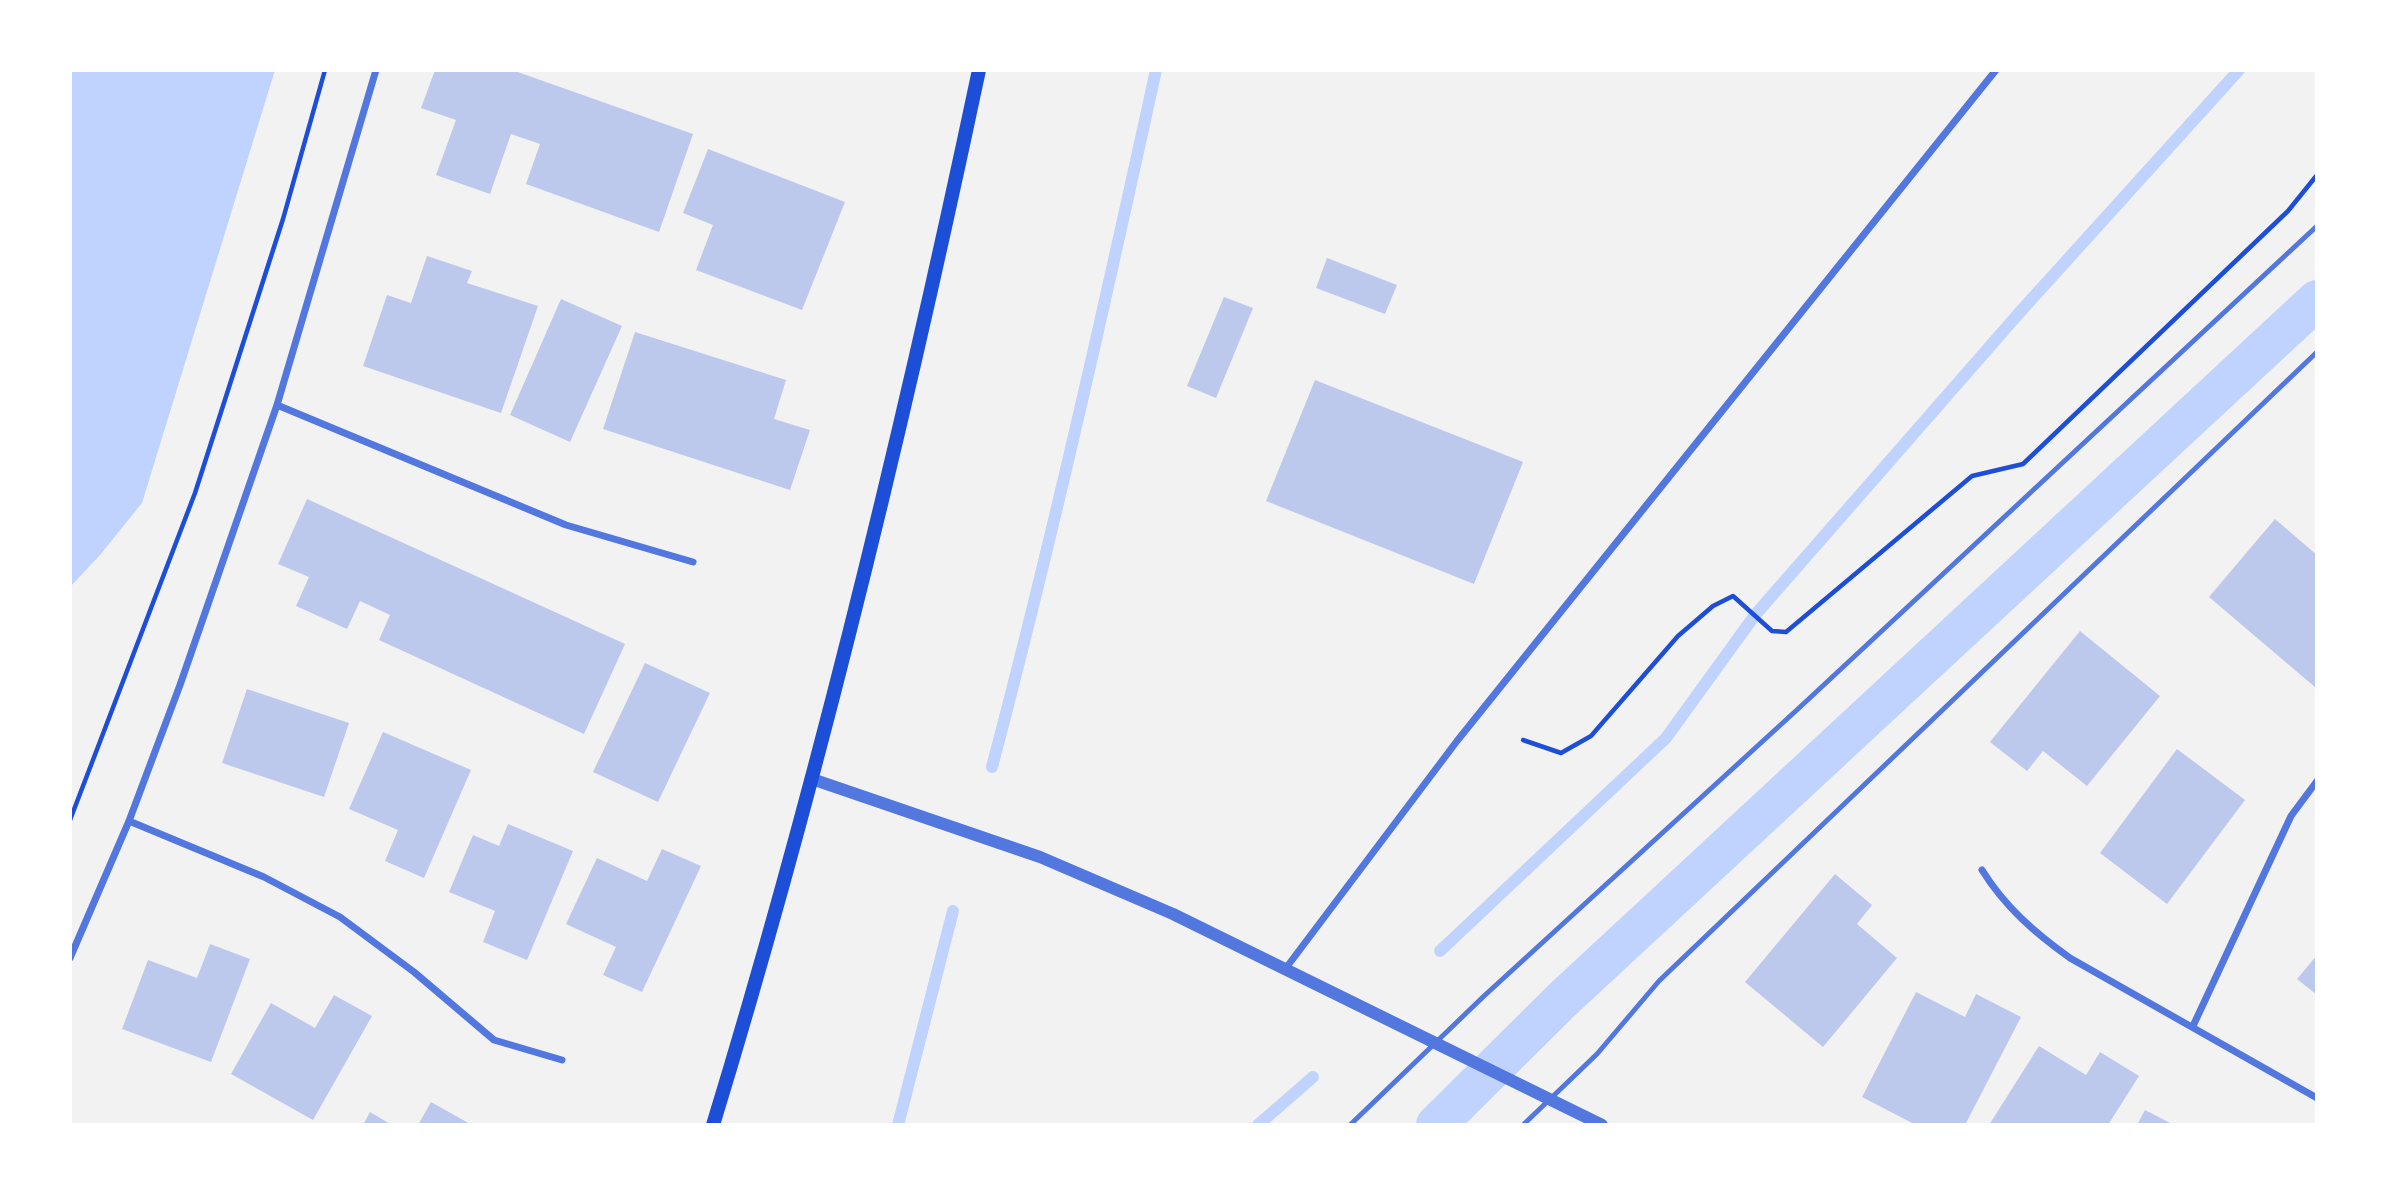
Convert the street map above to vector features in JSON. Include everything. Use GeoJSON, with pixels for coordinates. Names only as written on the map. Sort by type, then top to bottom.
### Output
{"type":"FeatureCollection","features":[{"type":"Feature","properties":{"kind":"main road"},"geometry":{"type":"LineString","coordinates":[[713,1125],[753,995],[812,779],[933,287],[979,70]]}},
{"type":"Feature","properties":{"kind":"street"},"geometry":{"type":"LineString","coordinates":[[70,958],[74,942],[129,821],[180,685],[277,405],[376,70]]}},
{"type":"Feature","properties":{"kind":"street"},"geometry":{"type":"LineString","coordinates":[[1286,968],[1457,741],[1996,70]]}},
{"type":"Feature","properties":{"kind":"street"},"geometry":{"type":"LineString","coordinates":[[277,405],[566,525],[693,562]]}},
{"type":"Feature","properties":{"kind":"street"},"geometry":{"type":"LineString","coordinates":[[812,779],[1040,858],[1173,914],[1602,1125]]}},
{"type":"Feature","properties":{"kind":"street"},"geometry":{"type":"LineString","coordinates":[[2193,1026],[2291,816],[2317,780]]}},
{"type":"Feature","properties":{"kind":"street"},"geometry":{"type":"LineString","coordinates":[[129,821],[264,877],[341,917],[414,972],[494,1040],[562,1060]]}},
{"type":"Feature","properties":{"kind":"street"},"geometry":{"type":"LineString","coordinates":[[1982,870],[1998,894],[2044,940],[2070,958],[2317,1098]]}},
{"type":"Feature","properties":{"kind":"lane"},"geometry":{"type":"LineString","coordinates":[[1350,1125],[1435,1043],[2317,226]]}},
{"type":"Feature","properties":{"kind":"lane"},"geometry":{"type":"LineString","coordinates":[[1523,1125],[1612,1039],[1658,981],[2317,352]]}},
{"type":"Feature","properties":{"kind":"path"},"geometry":{"type":"LineString","coordinates":[[70,820],[195,494],[283,219],[325,70]]}},
{"type":"Feature","properties":{"kind":"path"},"geometry":{"type":"LineString","coordinates":[[1523,740],[1561,752],[1591,736],[1678,636],[1713,606],[1733,596],[1772,631],[1786,632],[1972,476],[2023,464],[2288,211],[2317,175]]}},
{"type":"Feature","properties":{"kind":"water"},"geometry":{"type":"Polygon","coordinates":[[[70,70],[275,70],[142,503],[70,587],[70,70]]]}},
{"type":"Feature","properties":{"kind":"building"},"geometry":{"type":"Polygon","coordinates":[[[435,70],[512,70],[693,134],[659,232],[526,184],[540,144],[511,134],[490,194],[436,175],[456,120],[421,108],[435,70]]]}},
{"type":"Feature","properties":{"kind":"building"},"geometry":{"type":"Polygon","coordinates":[[[708,149],[845,202],[802,310],[696,270],[713,225],[683,213],[708,149]]]}},
{"type":"Feature","properties":{"kind":"building"},"geometry":{"type":"Polygon","coordinates":[[[427,256],[472,271],[467,283],[538,306],[501,413],[363,366],[387,295],[411,303],[427,256]]]}},
{"type":"Feature","properties":{"kind":"building"},"geometry":{"type":"Polygon","coordinates":[[[1327,258],[1397,285],[1385,314],[1316,288],[1327,258]]]}},
{"type":"Feature","properties":{"kind":"building"},"geometry":{"type":"Polygon","coordinates":[[[1224,297],[1253,308],[1216,398],[1187,386],[1224,297]]]}},
{"type":"Feature","properties":{"kind":"building"},"geometry":{"type":"Polygon","coordinates":[[[561,299],[622,326],[570,442],[510,415],[561,299]]]}},
{"type":"Feature","properties":{"kind":"building"},"geometry":{"type":"Polygon","coordinates":[[[635,332],[786,380],[774,419],[810,430],[790,490],[603,429],[635,332]]]}},
{"type":"Feature","properties":{"kind":"building"},"geometry":{"type":"Polygon","coordinates":[[[1315,380],[1523,462],[1474,584],[1266,501],[1315,380]]]}},
{"type":"Feature","properties":{"kind":"building"},"geometry":{"type":"Polygon","coordinates":[[[307,499],[625,644],[584,734],[379,640],[390,615],[360,601],[347,629],[296,606],[309,577],[278,564],[307,499]]]}},
{"type":"Feature","properties":{"kind":"building"},"geometry":{"type":"Polygon","coordinates":[[[2275,519],[2317,555],[2316,688],[2209,597],[2275,519]]]}},
{"type":"Feature","properties":{"kind":"building"},"geometry":{"type":"Polygon","coordinates":[[[2080,631],[2160,696],[2087,786],[2043,751],[2027,771],[1990,742],[2080,631]]]}},
{"type":"Feature","properties":{"kind":"building"},"geometry":{"type":"Polygon","coordinates":[[[645,663],[710,693],[658,802],[593,772],[645,663]]]}},
{"type":"Feature","properties":{"kind":"building"},"geometry":{"type":"Polygon","coordinates":[[[247,689],[349,723],[324,797],[222,763],[247,689]]]}},
{"type":"Feature","properties":{"kind":"building"},"geometry":{"type":"Polygon","coordinates":[[[383,732],[471,770],[424,878],[385,861],[398,830],[349,809],[383,732]]]}},
{"type":"Feature","properties":{"kind":"building"},"geometry":{"type":"Polygon","coordinates":[[[2177,749],[2245,800],[2167,904],[2100,853],[2177,749]]]}},
{"type":"Feature","properties":{"kind":"building"},"geometry":{"type":"Polygon","coordinates":[[[508,824],[573,851],[527,960],[483,942],[495,911],[449,892],[473,835],[499,846],[508,824]]]}},
{"type":"Feature","properties":{"kind":"building"},"geometry":{"type":"Polygon","coordinates":[[[662,849],[701,866],[642,992],[603,975],[616,947],[566,924],[597,858],[647,881],[662,849]]]}},
{"type":"Feature","properties":{"kind":"building"},"geometry":{"type":"Polygon","coordinates":[[[1835,874],[1872,905],[1857,924],[1897,958],[1823,1047],[1745,982],[1835,874]]]}},
{"type":"Feature","properties":{"kind":"building"},"geometry":{"type":"Polygon","coordinates":[[[210,944],[250,959],[211,1062],[122,1029],[148,960],[197,978],[210,944]]]}},
{"type":"Feature","properties":{"kind":"building"},"geometry":{"type":"Polygon","coordinates":[[[2317,955],[2317,995],[2297,979],[2317,955]]]}},
{"type":"Feature","properties":{"kind":"building"},"geometry":{"type":"Polygon","coordinates":[[[1916,992],[1965,1017],[1976,994],[2021,1017],[1965,1125],[1916,1125],[1862,1097],[1916,992]]]}},
{"type":"Feature","properties":{"kind":"building"},"geometry":{"type":"Polygon","coordinates":[[[334,995],[372,1016],[313,1120],[231,1074],[271,1003],[315,1028],[334,995]]]}},
{"type":"Feature","properties":{"kind":"building"},"geometry":{"type":"Polygon","coordinates":[[[2039,1046],[2086,1075],[2100,1052],[2139,1076],[2108,1125],[1989,1125],[2039,1046]]]}},
{"type":"Feature","properties":{"kind":"building"},"geometry":{"type":"Polygon","coordinates":[[[431,1102],[472,1125],[418,1125],[431,1102]]]}},
{"type":"Feature","properties":{"kind":"building"},"geometry":{"type":"Polygon","coordinates":[[[2145,1110],[2174,1125],[2137,1125],[2145,1110]]]}},
{"type":"Feature","properties":{"kind":"building"},"geometry":{"type":"Polygon","coordinates":[[[370,1112],[392,1125],[363,1125],[370,1112]]]}},
{"type":"Feature","properties":{"kind":"waterway"},"geometry":{"type":"LineString","coordinates":[[992,767],[1098,332],[1156,70]]}},
{"type":"Feature","properties":{"kind":"waterway"},"geometry":{"type":"LineString","coordinates":[[1440,951],[1666,738],[1755,615],[2020,312],[2239,70]]}},
{"type":"Feature","properties":{"kind":"waterway"},"geometry":{"type":"LineString","coordinates":[[1436,1125],[1562,1000],[2317,300]]}},
{"type":"Feature","properties":{"kind":"waterway"},"geometry":{"type":"LineString","coordinates":[[898,1125],[953,911]]}},
{"type":"Feature","properties":{"kind":"waterway"},"geometry":{"type":"LineString","coordinates":[[1258,1125],[1313,1077]]}}]}
